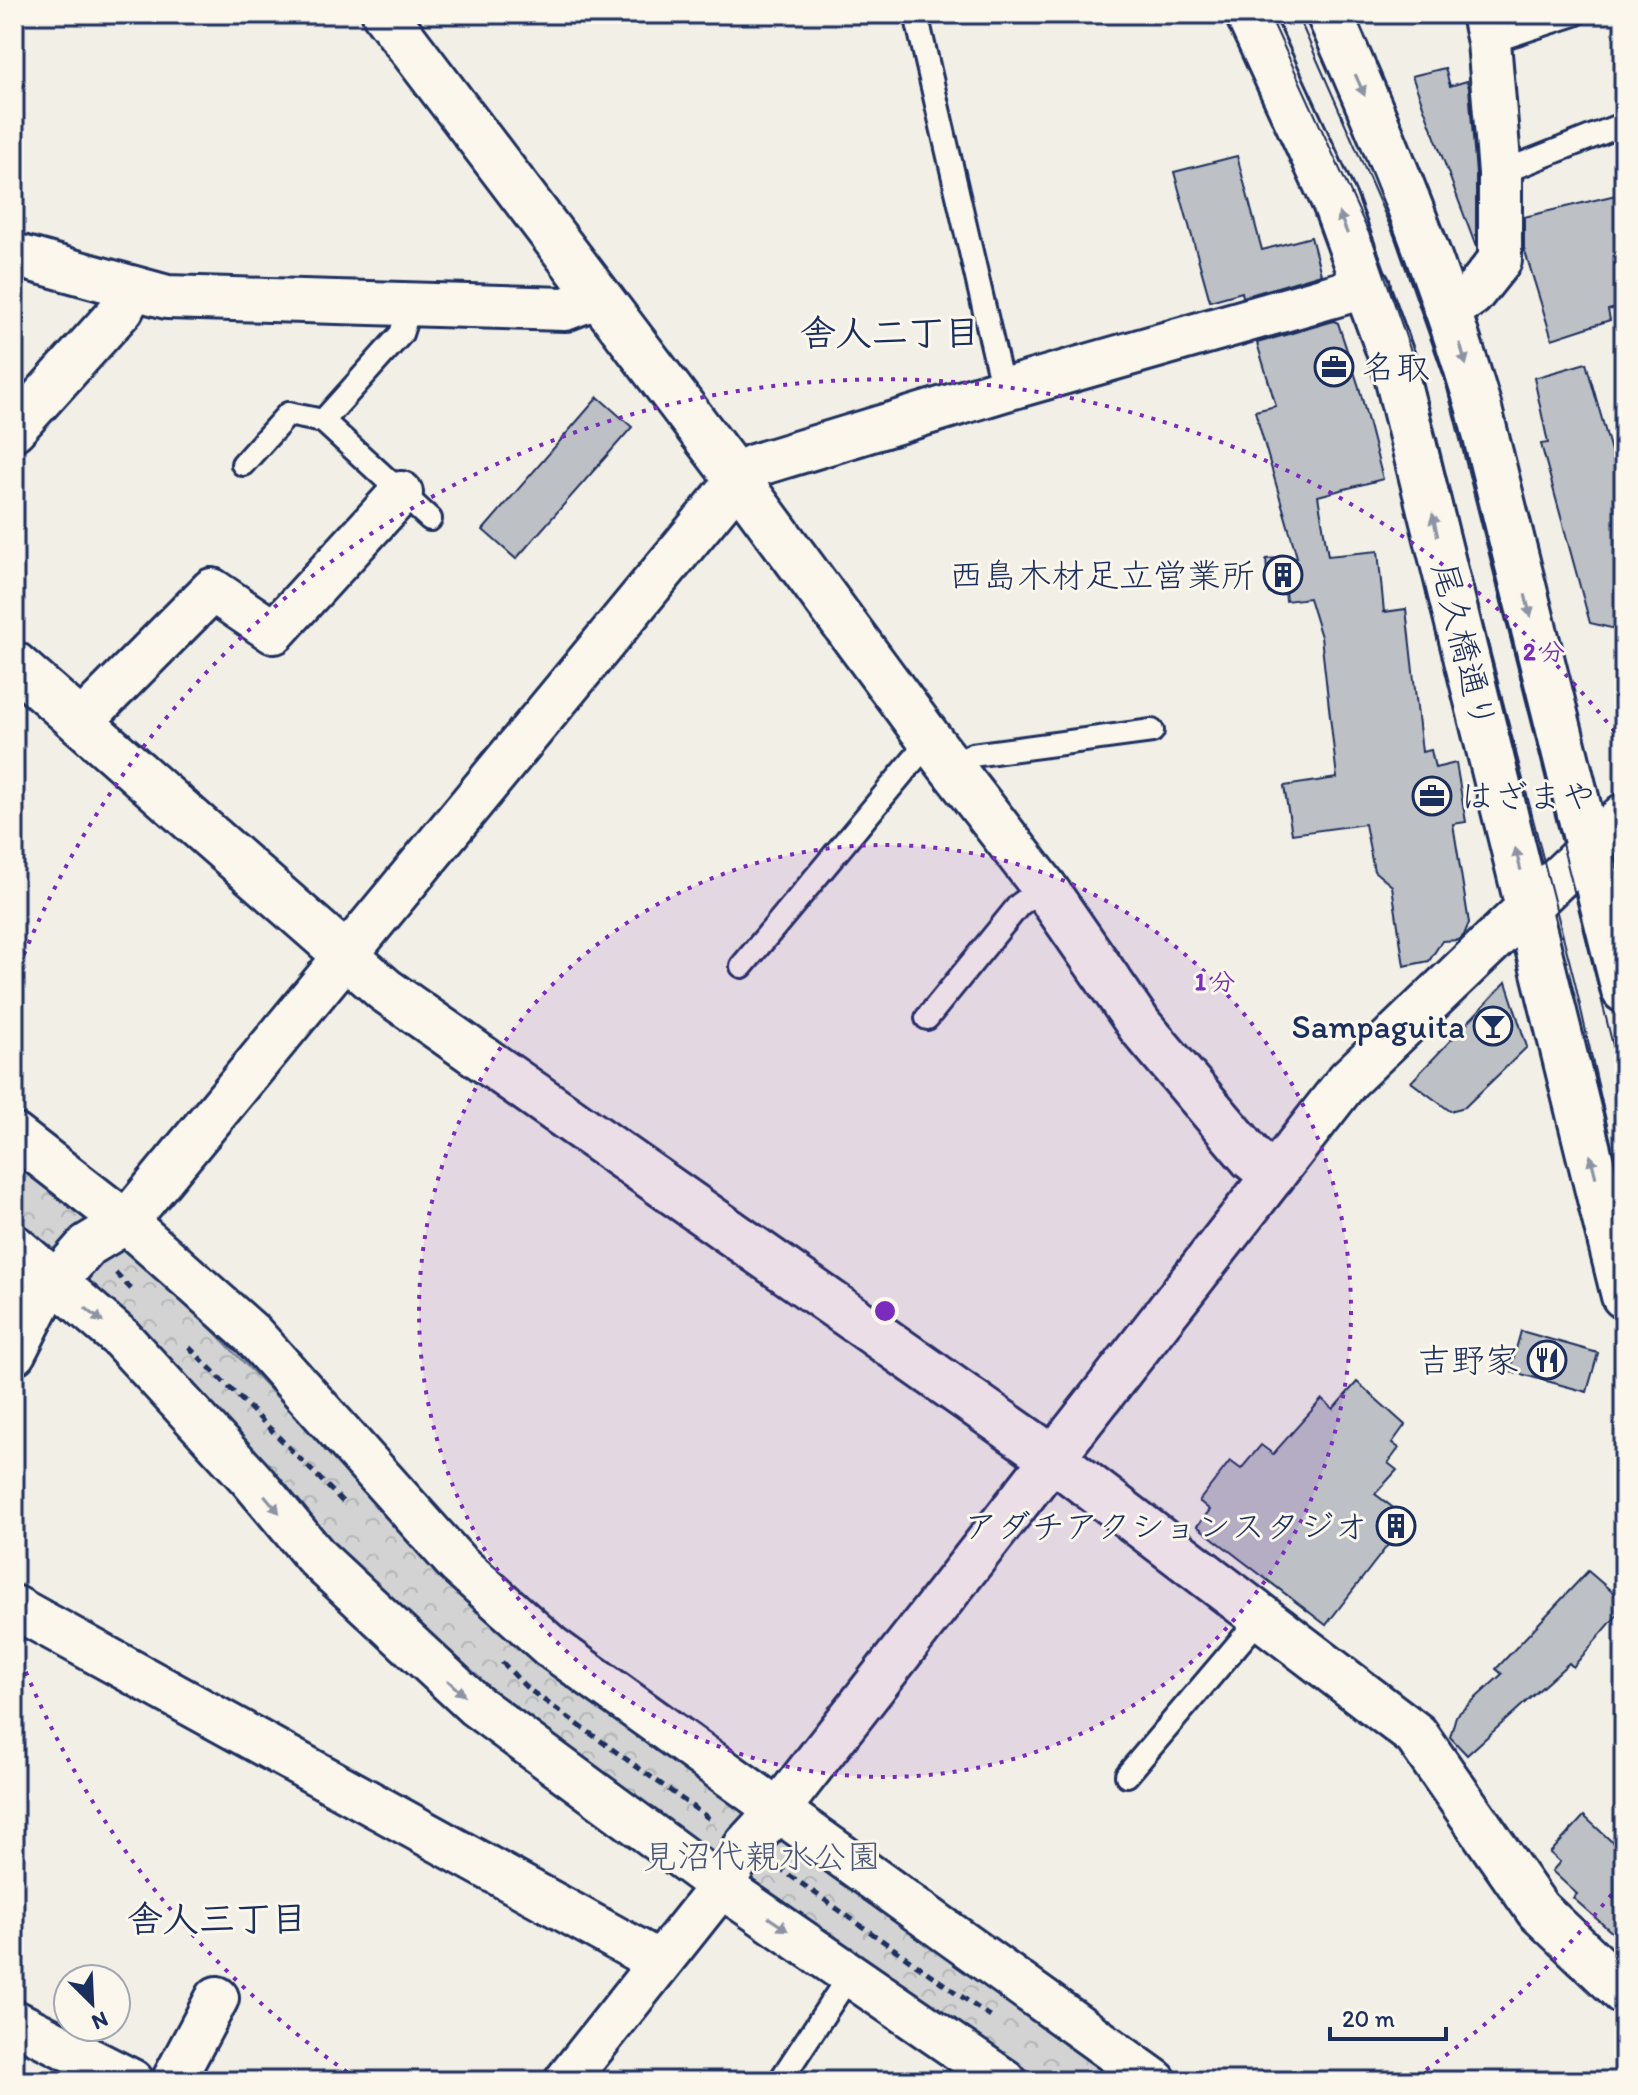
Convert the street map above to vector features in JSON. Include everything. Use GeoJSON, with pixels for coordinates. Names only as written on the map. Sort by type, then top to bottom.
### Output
{"type":"FeatureCollection","features":[{"type":"Feature","properties":{"kind":"street"},"geometry":{"type":"LineString","coordinates":[[385,14],[738,480],[941,755],[1044,887],[1140,1026],[1252,1158],[1273,1175]]}},
{"type":"Feature","properties":{"kind":"street","name":"尾久橋通り"},"geometry":{"type":"LineString","coordinates":[[1248,14],[1335,203],[1368,286],[1410,422],[1624,1296]]}},
{"type":"Feature","properties":{"kind":"street"},"geometry":{"type":"LineString","coordinates":[[1329,14],[1399,172],[1450,310],[1607,844],[1624,990]]}},
{"type":"Feature","properties":{"kind":"street"},"geometry":{"type":"LineString","coordinates":[[1450,310],[1472,295],[1500,260],[1500,173],[1486,28]]}},
{"type":"Feature","properties":{"kind":"street"},"geometry":{"type":"LineString","coordinates":[[14,255],[167,297],[565,309],[599,296]]}},
{"type":"Feature","properties":{"kind":"street"},"geometry":{"type":"LineString","coordinates":[[14,1353],[43,1296],[88,1245],[126,1222],[738,480],[753,466],[1003,390],[1368,286]]}},
{"type":"Feature","properties":{"kind":"street"},"geometry":{"type":"LineString","coordinates":[[14,429],[122,309],[133,288]]}},
{"type":"Feature","properties":{"kind":"street"},"geometry":{"type":"LineString","coordinates":[[80,723],[212,590],[274,632],[416,506]]}},
{"type":"Feature","properties":{"kind":"street"},"geometry":{"type":"LineString","coordinates":[[14,664],[385,990],[1051,1457],[1416,1735],[1538,1910],[1624,1992]]}},
{"type":"Feature","properties":{"kind":"street"},"geometry":{"type":"LineString","coordinates":[[566,2081],[721,1886],[746,1845],[778,1810],[1348,1080],[1531,908],[1607,844],[1624,815]]}},
{"type":"Feature","properties":{"kind":"street"},"geometry":{"type":"LineString","coordinates":[[14,1135],[126,1222],[253,1335],[458,1564],[551,1647],[1155,2081]]}},
{"type":"Feature","properties":{"kind":"street"},"geometry":{"type":"LineString","coordinates":[[14,1246],[121,1338],[251,1479],[317,1558],[475,1705],[721,1886],[1005,2081]]}},
{"type":"Feature","properties":{"kind":"street"},"geometry":{"type":"LineString","coordinates":[[14,1607],[659,1962]]}},
{"type":"Feature","properties":{"kind":"street"},"geometry":{"type":"LineString","coordinates":[[173,2081],[217,1998]]}},
{"type":"Feature","properties":{"kind":"street"},"geometry":{"type":"LineString","coordinates":[[15,2022],[113,2077]]}},
{"type":"Feature","properties":{"kind":"lane"},"geometry":{"type":"LineString","coordinates":[[916,14],[1003,390]]}},
{"type":"Feature","properties":{"kind":"lane"},"geometry":{"type":"LineString","coordinates":[[1486,28],[1575,14]]}},
{"type":"Feature","properties":{"kind":"lane"},"geometry":{"type":"LineString","coordinates":[[1500,173],[1624,124]]}},
{"type":"Feature","properties":{"kind":"lane"},"geometry":{"type":"LineString","coordinates":[[323,421],[401,334],[410,306]]}},
{"type":"Feature","properties":{"kind":"lane"},"geometry":{"type":"LineString","coordinates":[[243,464],[288,414],[323,421],[416,506]]}},
{"type":"Feature","properties":{"kind":"lane"},"geometry":{"type":"LineString","coordinates":[[742,966],[941,755],[972,755],[1152,731]]}},
{"type":"Feature","properties":{"kind":"lane"},"geometry":{"type":"LineString","coordinates":[[927,1018],[1019,905],[1044,887]]}},
{"type":"Feature","properties":{"kind":"lane"},"geometry":{"type":"LineString","coordinates":[[1127,1775],[1261,1617]]}},
{"type":"Feature","properties":{"kind":"lane"},"geometry":{"type":"LineString","coordinates":[[780,2081],[851,1973]]}},
{"type":"Feature","properties":{"kind":"green space","name":"見沼代親水公園"},"geometry":{"type":"Polygon","coordinates":[[[14,1164],[81,1209],[167,1283],[474,1601],[560,1674],[714,1792],[777,1823],[1131,2081],[1042,2081],[729,1876],[436,1650],[36,1240],[14,1224],[14,1164]]]}},
{"type":"Feature","properties":{"kind":"building"},"geometry":{"type":"Polygon","coordinates":[[[1445,68],[1450,86],[1467,81],[1469,88],[1476,174],[1476,247],[1412,76],[1445,68]]]}},
{"type":"Feature","properties":{"kind":"building"},"geometry":{"type":"Polygon","coordinates":[[[1237,156],[1262,250],[1311,237],[1321,274],[1243,297],[1242,292],[1210,301],[1174,172],[1237,156]]]}},
{"type":"Feature","properties":{"kind":"building"},"geometry":{"type":"Polygon","coordinates":[[[1624,193],[1624,306],[1608,310],[1610,320],[1552,339],[1524,248],[1524,217],[1624,193]]]}},
{"type":"Feature","properties":{"kind":"building"},"geometry":{"type":"Polygon","coordinates":[[[1334,321],[1338,323],[1359,387],[1383,479],[1318,496],[1328,556],[1378,551],[1384,612],[1406,609],[1422,752],[1431,750],[1435,768],[1456,763],[1466,822],[1453,824],[1469,923],[1464,935],[1459,940],[1442,941],[1429,961],[1404,966],[1392,886],[1374,871],[1365,824],[1292,834],[1284,786],[1337,778],[1321,637],[1309,598],[1286,601],[1285,592],[1269,593],[1266,559],[1297,557],[1255,411],[1276,406],[1257,343],[1334,321]]]}},
{"type":"Feature","properties":{"kind":"building"},"geometry":{"type":"Polygon","coordinates":[[[1586,363],[1619,479],[1624,478],[1624,631],[1590,623],[1541,444],[1548,443],[1534,378],[1586,363]]]}},
{"type":"Feature","properties":{"kind":"building"},"geometry":{"type":"Polygon","coordinates":[[[598,397],[632,427],[516,559],[483,530],[598,397]]]}},
{"type":"Feature","properties":{"kind":"building"},"geometry":{"type":"Polygon","coordinates":[[[1506,982],[1527,1047],[1465,1107],[1450,1111],[1411,1082],[1506,982]]]}},
{"type":"Feature","properties":{"kind":"building"},"geometry":{"type":"Polygon","coordinates":[[[1521,1331],[1598,1353],[1587,1392],[1510,1371],[1521,1331]]]}},
{"type":"Feature","properties":{"kind":"building"},"geometry":{"type":"Polygon","coordinates":[[[1357,1382],[1405,1425],[1392,1443],[1399,1448],[1388,1463],[1397,1470],[1375,1494],[1408,1519],[1326,1625],[1197,1526],[1210,1510],[1199,1501],[1230,1461],[1241,1469],[1261,1445],[1273,1454],[1322,1399],[1333,1409],[1357,1382]]]}},
{"type":"Feature","properties":{"kind":"building"},"geometry":{"type":"Polygon","coordinates":[[[1588,1571],[1624,1602],[1624,1607],[1573,1667],[1569,1663],[1467,1755],[1450,1737],[1456,1716],[1502,1674],[1496,1669],[1588,1571]]]}},
{"type":"Feature","properties":{"kind":"building"},"geometry":{"type":"Polygon","coordinates":[[[1584,1816],[1624,1853],[1624,1943],[1573,1898],[1577,1894],[1552,1871],[1560,1862],[1550,1853],[1584,1816]]]}},
{"type":"Feature","properties":{"kind":"tram line"},"geometry":{"type":"LineString","coordinates":[[1269,14],[1374,244],[1421,381],[1575,983],[1624,1200]]}},
{"type":"Feature","properties":{"kind":"tram line"},"geometry":{"type":"LineString","coordinates":[[1297,14],[1394,235],[1445,380],[1624,1089]]}},
{"type":"Feature","properties":{"kind":"place","name":"名取"},"geometry":{"type":"Point","coordinates":[1334,367]}},
{"type":"Feature","properties":{"kind":"place","name":"西島木材足立営業所"},"geometry":{"type":"Point","coordinates":[1283,575]}},
{"type":"Feature","properties":{"kind":"place","name":"はざまや"},"geometry":{"type":"Point","coordinates":[1432,796]}},
{"type":"Feature","properties":{"kind":"place","name":"Sampaguita"},"geometry":{"type":"Point","coordinates":[1493,1026]}},
{"type":"Feature","properties":{"kind":"place","name":"吉野家"},"geometry":{"type":"Point","coordinates":[1547,1360]}},
{"type":"Feature","properties":{"kind":"place","name":"アダチアクションスタジオ"},"geometry":{"type":"Point","coordinates":[1396,1526]}},
{"type":"Feature","properties":{"kind":"district","name":"舎人二丁目"},"geometry":{"type":"Point","coordinates":[890,332]}},
{"type":"Feature","properties":{"kind":"district","name":"舎人三丁目"},"geometry":{"type":"Point","coordinates":[217,1918]}}]}
